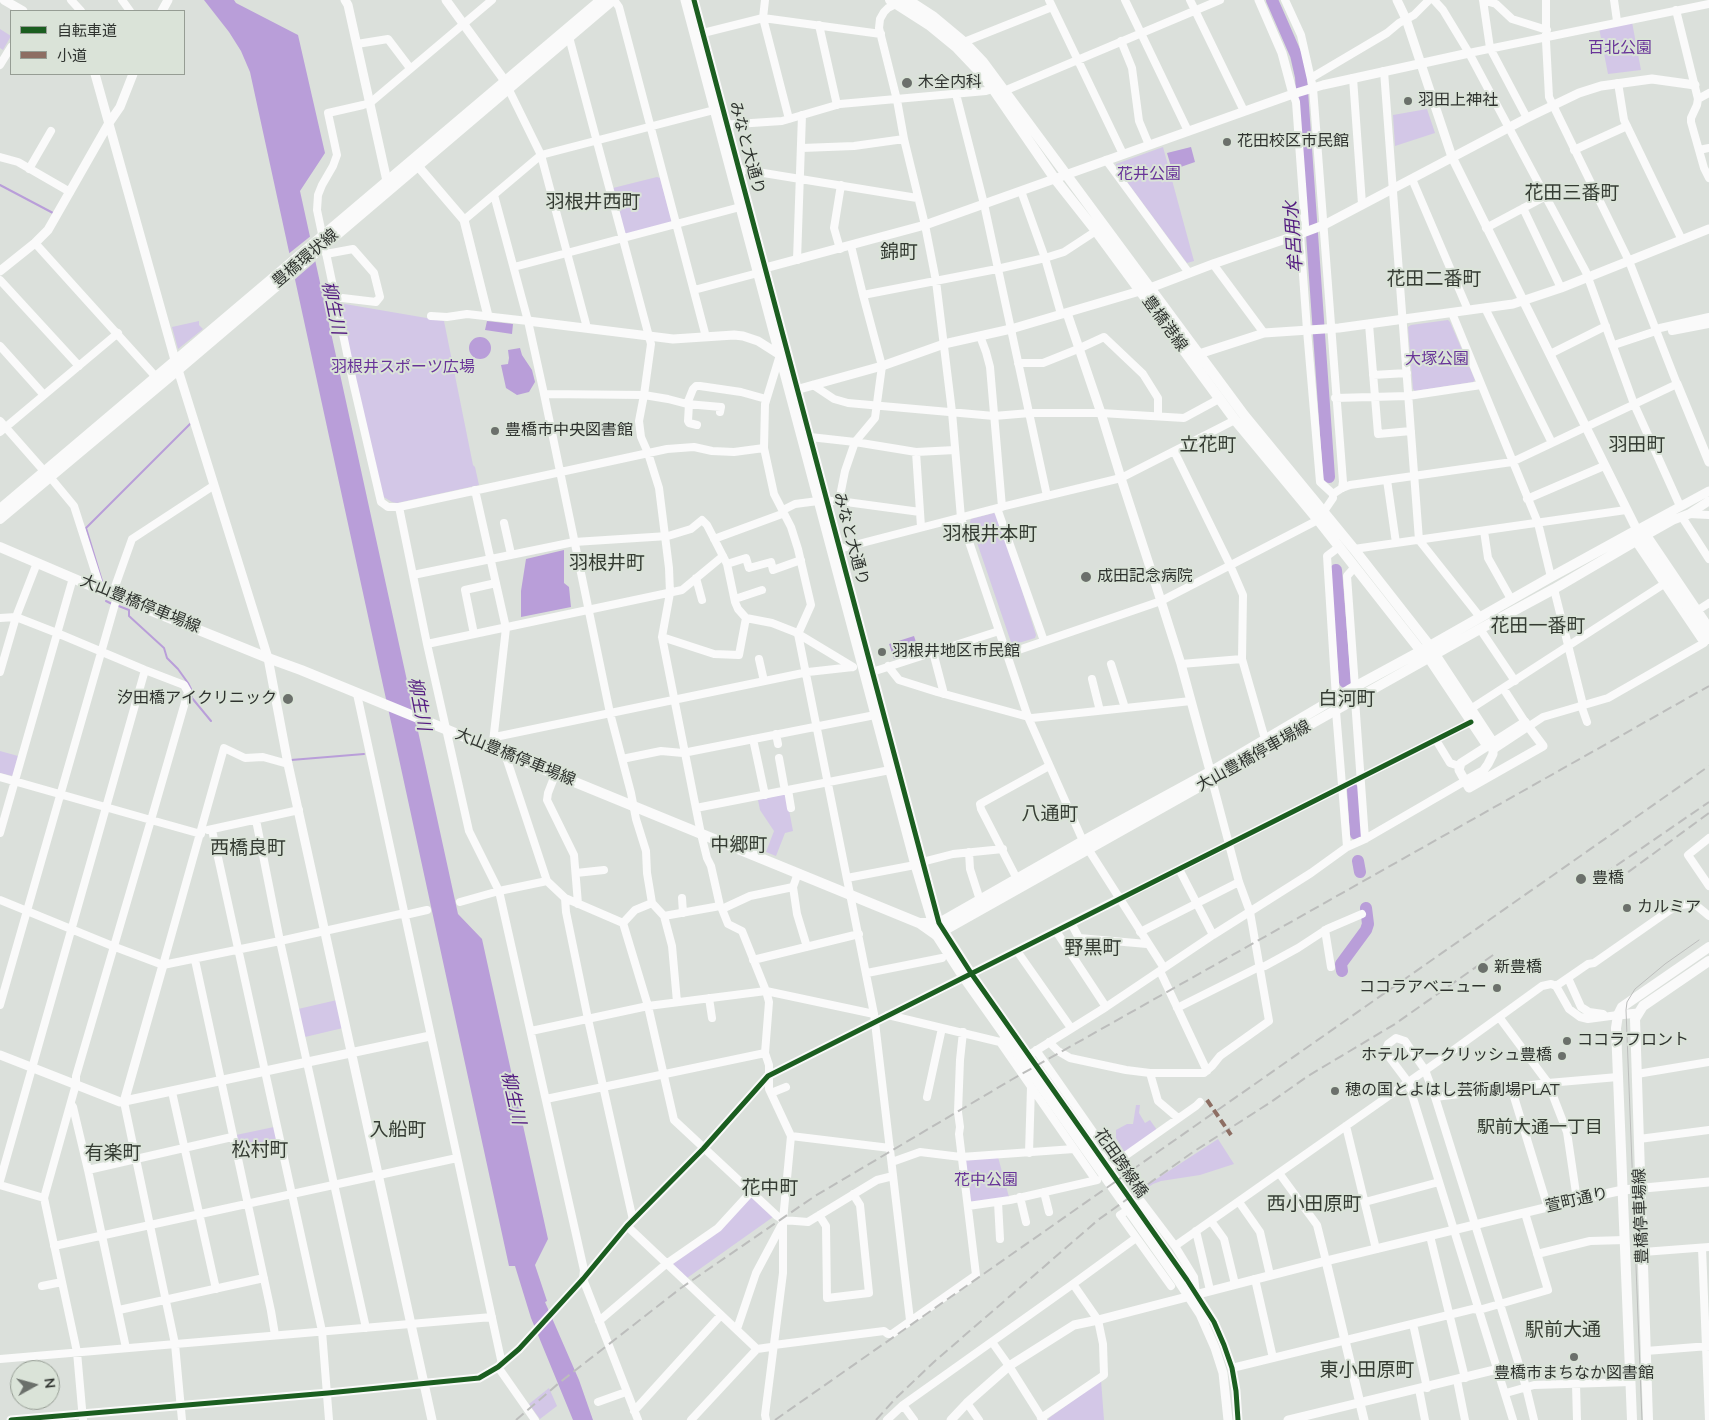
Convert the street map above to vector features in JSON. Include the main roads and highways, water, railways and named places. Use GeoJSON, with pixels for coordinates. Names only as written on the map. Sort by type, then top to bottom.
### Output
{"type":"FeatureCollection","features":[{"type":"Feature","properties":{"kind":"main road","name":"豊橋環状線"},"geometry":{"type":"LineString","coordinates":[[386,185],[417,165],[601,0]]}},
{"type":"Feature","properties":{"kind":"main road","name":"豊橋環状線"},"geometry":{"type":"LineString","coordinates":[[0,509],[47,474],[506,85],[614,0]]}},
{"type":"Feature","properties":{"kind":"main road","name":"豊橋港線"},"geometry":{"type":"LineString","coordinates":[[899,1],[934,17],[964,42],[983,62],[1320,516],[1338,547],[1354,568],[1429,653]]}},
{"type":"Feature","properties":{"kind":"main road","name":"豊橋港線"},"geometry":{"type":"LineString","coordinates":[[899,1],[957,48],[976,68],[993,89],[1055,179],[1096,231],[1235,420],[1320,516],[1354,549],[1429,653]]}},
{"type":"Feature","properties":{"kind":"main road","name":"豊橋環状線"},"geometry":{"type":"LineString","coordinates":[[0,518],[156,377],[177,365]]}},
{"type":"Feature","properties":{"kind":"main road","name":"大山豊橋停車場線"},"geometry":{"type":"LineString","coordinates":[[0,547],[114,596],[301,670],[850,895],[919,923],[938,928],[1211,776],[1352,702],[1429,653],[1480,617],[1511,599],[1551,577],[1640,536]]}},
{"type":"Feature","properties":{"kind":"main road","name":"大山豊橋停車場線"},"geometry":{"type":"LineString","coordinates":[[1211,776],[1265,739],[1352,689],[1480,629],[1554,589],[1640,536]]}},
{"type":"Feature","properties":{"kind":"main road"},"geometry":{"type":"LineString","coordinates":[[1640,536],[1706,641]]}},
{"type":"Feature","properties":{"kind":"main road","name":"大山豊橋停車場線"},"geometry":{"type":"LineString","coordinates":[[938,928],[980,900],[1017,879],[1085,845]]}},
{"type":"Feature","properties":{"kind":"main road","name":"豊橋停車場線"},"geometry":{"type":"LineString","coordinates":[[1632,1420],[1616,1028],[1618,1014],[1622,1007],[1709,947]]}},
{"type":"Feature","properties":{"kind":"main road","name":"豊橋停車場線"},"geometry":{"type":"LineString","coordinates":[[1648,1420],[1635,1019],[1643,1006],[1709,961]]}},
{"type":"Feature","properties":{"kind":"water","name":"柳生川"},"geometry":{"type":"Polygon","coordinates":[[[204,0],[234,0],[236,3],[298,35],[325,153],[300,191],[458,914],[482,939],[548,1239],[535,1265],[547,1301],[545,1302],[579,1380],[593,1420],[573,1420],[531,1318],[515,1266],[509,1266],[250,72],[241,51],[229,32],[204,0]]]}},
{"type":"Feature","properties":{"kind":"water"},"geometry":{"type":"Polygon","coordinates":[[[1191,147],[1195,162],[1172,170],[1167,153],[1191,147]]]}},
{"type":"Feature","properties":{"kind":"water"},"geometry":{"type":"Polygon","coordinates":[[[487,321],[513,324],[512,334],[485,330],[487,321]]]}},
{"type":"Feature","properties":{"kind":"water"},"geometry":{"type":"Polygon","coordinates":[[[480,337],[488,340],[491,348],[488,356],[480,359],[472,356],[469,348],[472,340],[480,337]]]}},
{"type":"Feature","properties":{"kind":"water"},"geometry":{"type":"Polygon","coordinates":[[[520,348],[522,355],[532,370],[535,382],[529,392],[517,395],[506,388],[501,365],[508,364],[508,350],[520,348]]]}},
{"type":"Feature","properties":{"kind":"water"},"geometry":{"type":"Polygon","coordinates":[[[564,550],[564,583],[569,587],[571,607],[521,617],[521,591],[526,559],[564,550]]]}},
{"type":"Feature","properties":{"kind":"water"},"geometry":{"type":"Polygon","coordinates":[[[914,636],[919,651],[894,659],[889,644],[914,636]]]}},
{"type":"Feature","properties":{"kind":"waterway","name":"牟呂用水"},"geometry":{"type":"LineString","coordinates":[[1272,0],[1296,55],[1301,77],[1329,477]]}},
{"type":"Feature","properties":{"kind":"waterway"},"geometry":{"type":"LineString","coordinates":[[0,185],[53,213]]}},
{"type":"Feature","properties":{"kind":"waterway"},"geometry":{"type":"LineString","coordinates":[[102,581],[86,528],[190,424]]}},
{"type":"Feature","properties":{"kind":"waterway","name":"牟呂用水"},"geometry":{"type":"LineString","coordinates":[[1336,570],[1345,682]]}},
{"type":"Feature","properties":{"kind":"waterway"},"geometry":{"type":"LineString","coordinates":[[106,601],[112,604]]}},
{"type":"Feature","properties":{"kind":"waterway"},"geometry":{"type":"LineString","coordinates":[[116,605],[129,610],[129,616],[164,648],[167,658],[188,683],[192,691],[192,698],[211,721]]}},
{"type":"Feature","properties":{"kind":"waterway"},"geometry":{"type":"LineString","coordinates":[[291,760],[364,754]]}},
{"type":"Feature","properties":{"kind":"waterway","name":"牟呂用水"},"geometry":{"type":"LineString","coordinates":[[1353,790],[1356,834]]}},
{"type":"Feature","properties":{"kind":"waterway","name":"牟呂用水"},"geometry":{"type":"LineString","coordinates":[[1358,861],[1360,872]]}},
{"type":"Feature","properties":{"kind":"waterway","name":"牟呂用水"},"geometry":{"type":"LineString","coordinates":[[1342,971],[1341,964],[1366,930],[1368,924],[1366,908]]}},
{"type":"Feature","properties":{"kind":"tram line"},"geometry":{"type":"LineString","coordinates":[[1642,1420],[1626,1010],[1627,1002],[1635,989],[1665,964],[1699,940]]}},
{"type":"Feature","properties":{"kind":"railway"},"geometry":{"type":"LineString","coordinates":[[516,1420],[559,1383],[681,1288],[815,1196],[1011,1080],[1709,686]]}},
{"type":"Feature","properties":{"kind":"railway"},"geometry":{"type":"LineString","coordinates":[[775,1420],[1709,766]]}},
{"type":"Feature","properties":{"kind":"railway"},"geometry":{"type":"LineString","coordinates":[[1604,874],[1709,802]]}},
{"type":"Feature","properties":{"kind":"railway"},"geometry":{"type":"LineString","coordinates":[[1616,881],[1709,813]]}},
{"type":"Feature","properties":{"kind":"railway"},"geometry":{"type":"LineString","coordinates":[[876,1420],[935,1361],[1098,1220],[1193,1152],[1308,1076],[1395,1024],[1496,953]]}},
{"type":"Feature","properties":{"kind":"place","name":"木全内科"},"geometry":{"type":"Point","coordinates":[907,83]}},
{"type":"Feature","properties":{"kind":"place","name":"羽田上神社"},"geometry":{"type":"Point","coordinates":[1408,101]}},
{"type":"Feature","properties":{"kind":"place","name":"花田校区市民館"},"geometry":{"type":"Point","coordinates":[1227,142]}},
{"type":"Feature","properties":{"kind":"place","name":"豊橋市中央図書館"},"geometry":{"type":"Point","coordinates":[495,431]}},
{"type":"Feature","properties":{"kind":"place","name":"成田記念病院"},"geometry":{"type":"Point","coordinates":[1086,577]}},
{"type":"Feature","properties":{"kind":"place","name":"羽根井地区市民館"},"geometry":{"type":"Point","coordinates":[882,652]}},
{"type":"Feature","properties":{"kind":"place","name":"汐田橋アイクリニック"},"geometry":{"type":"Point","coordinates":[288,699]}},
{"type":"Feature","properties":{"kind":"place","name":"豊橋"},"geometry":{"type":"Point","coordinates":[1581,879]}},
{"type":"Feature","properties":{"kind":"place","name":"カルミア"},"geometry":{"type":"Point","coordinates":[1627,908]}},
{"type":"Feature","properties":{"kind":"place","name":"新豊橋"},"geometry":{"type":"Point","coordinates":[1483,968]}},
{"type":"Feature","properties":{"kind":"place","name":"ココラアベニュー"},"geometry":{"type":"Point","coordinates":[1497,988]}},
{"type":"Feature","properties":{"kind":"place","name":"ココラフロント"},"geometry":{"type":"Point","coordinates":[1567,1041]}},
{"type":"Feature","properties":{"kind":"place","name":"ホテルアークリッシュ豊橋"},"geometry":{"type":"Point","coordinates":[1562,1056]}},
{"type":"Feature","properties":{"kind":"place","name":"穂の国とよはし芸術劇場PLAT"},"geometry":{"type":"Point","coordinates":[1335,1091]}},
{"type":"Feature","properties":{"kind":"place","name":"豊橋市まちなか図書館"},"geometry":{"type":"Point","coordinates":[1574,1357]}},
{"type":"Feature","properties":{"kind":"district","name":"花田三番町"},"geometry":{"type":"Point","coordinates":[1572,194]}},
{"type":"Feature","properties":{"kind":"district","name":"羽根井西町"},"geometry":{"type":"Point","coordinates":[593,203]}},
{"type":"Feature","properties":{"kind":"district","name":"錦町"},"geometry":{"type":"Point","coordinates":[899,253]}},
{"type":"Feature","properties":{"kind":"district","name":"花田二番町"},"geometry":{"type":"Point","coordinates":[1434,280]}},
{"type":"Feature","properties":{"kind":"district","name":"立花町"},"geometry":{"type":"Point","coordinates":[1208,446]}},
{"type":"Feature","properties":{"kind":"district","name":"羽田町"},"geometry":{"type":"Point","coordinates":[1637,446]}},
{"type":"Feature","properties":{"kind":"district","name":"羽根井本町"},"geometry":{"type":"Point","coordinates":[990,535]}},
{"type":"Feature","properties":{"kind":"district","name":"羽根井町"},"geometry":{"type":"Point","coordinates":[607,564]}},
{"type":"Feature","properties":{"kind":"district","name":"花田一番町"},"geometry":{"type":"Point","coordinates":[1538,627]}},
{"type":"Feature","properties":{"kind":"district","name":"白河町"},"geometry":{"type":"Point","coordinates":[1347,700]}},
{"type":"Feature","properties":{"kind":"district","name":"八通町"},"geometry":{"type":"Point","coordinates":[1050,815]}},
{"type":"Feature","properties":{"kind":"district","name":"中郷町"},"geometry":{"type":"Point","coordinates":[739,846]}},
{"type":"Feature","properties":{"kind":"district","name":"西橋良町"},"geometry":{"type":"Point","coordinates":[248,849]}},
{"type":"Feature","properties":{"kind":"district","name":"野黒町"},"geometry":{"type":"Point","coordinates":[1093,949]}},
{"type":"Feature","properties":{"kind":"district","name":"駅前大通一丁目"},"geometry":{"type":"Point","coordinates":[1540,1129]}},
{"type":"Feature","properties":{"kind":"district","name":"入船町"},"geometry":{"type":"Point","coordinates":[398,1131]}},
{"type":"Feature","properties":{"kind":"district","name":"松村町"},"geometry":{"type":"Point","coordinates":[260,1151]}},
{"type":"Feature","properties":{"kind":"district","name":"有楽町"},"geometry":{"type":"Point","coordinates":[113,1154]}},
{"type":"Feature","properties":{"kind":"district","name":"花中町"},"geometry":{"type":"Point","coordinates":[770,1189]}},
{"type":"Feature","properties":{"kind":"district","name":"西小田原町"},"geometry":{"type":"Point","coordinates":[1314,1205]}},
{"type":"Feature","properties":{"kind":"district","name":"駅前大通"},"geometry":{"type":"Point","coordinates":[1563,1331]}},
{"type":"Feature","properties":{"kind":"district","name":"東小田原町"},"geometry":{"type":"Point","coordinates":[1367,1371]}},
{"type":"Feature","properties":{"kind":"park label","name":"百北公園"},"geometry":{"type":"Point","coordinates":[1620,49]}},
{"type":"Feature","properties":{"kind":"park label","name":"花井公園"},"geometry":{"type":"Point","coordinates":[1149,175]}},
{"type":"Feature","properties":{"kind":"park label","name":"大塚公園"},"geometry":{"type":"Point","coordinates":[1437,360]}},
{"type":"Feature","properties":{"kind":"park label","name":"羽根井スポーツ広場"},"geometry":{"type":"Point","coordinates":[403,368]}},
{"type":"Feature","properties":{"kind":"park label","name":"花中公園"},"geometry":{"type":"Point","coordinates":[986,1181]}}]}
